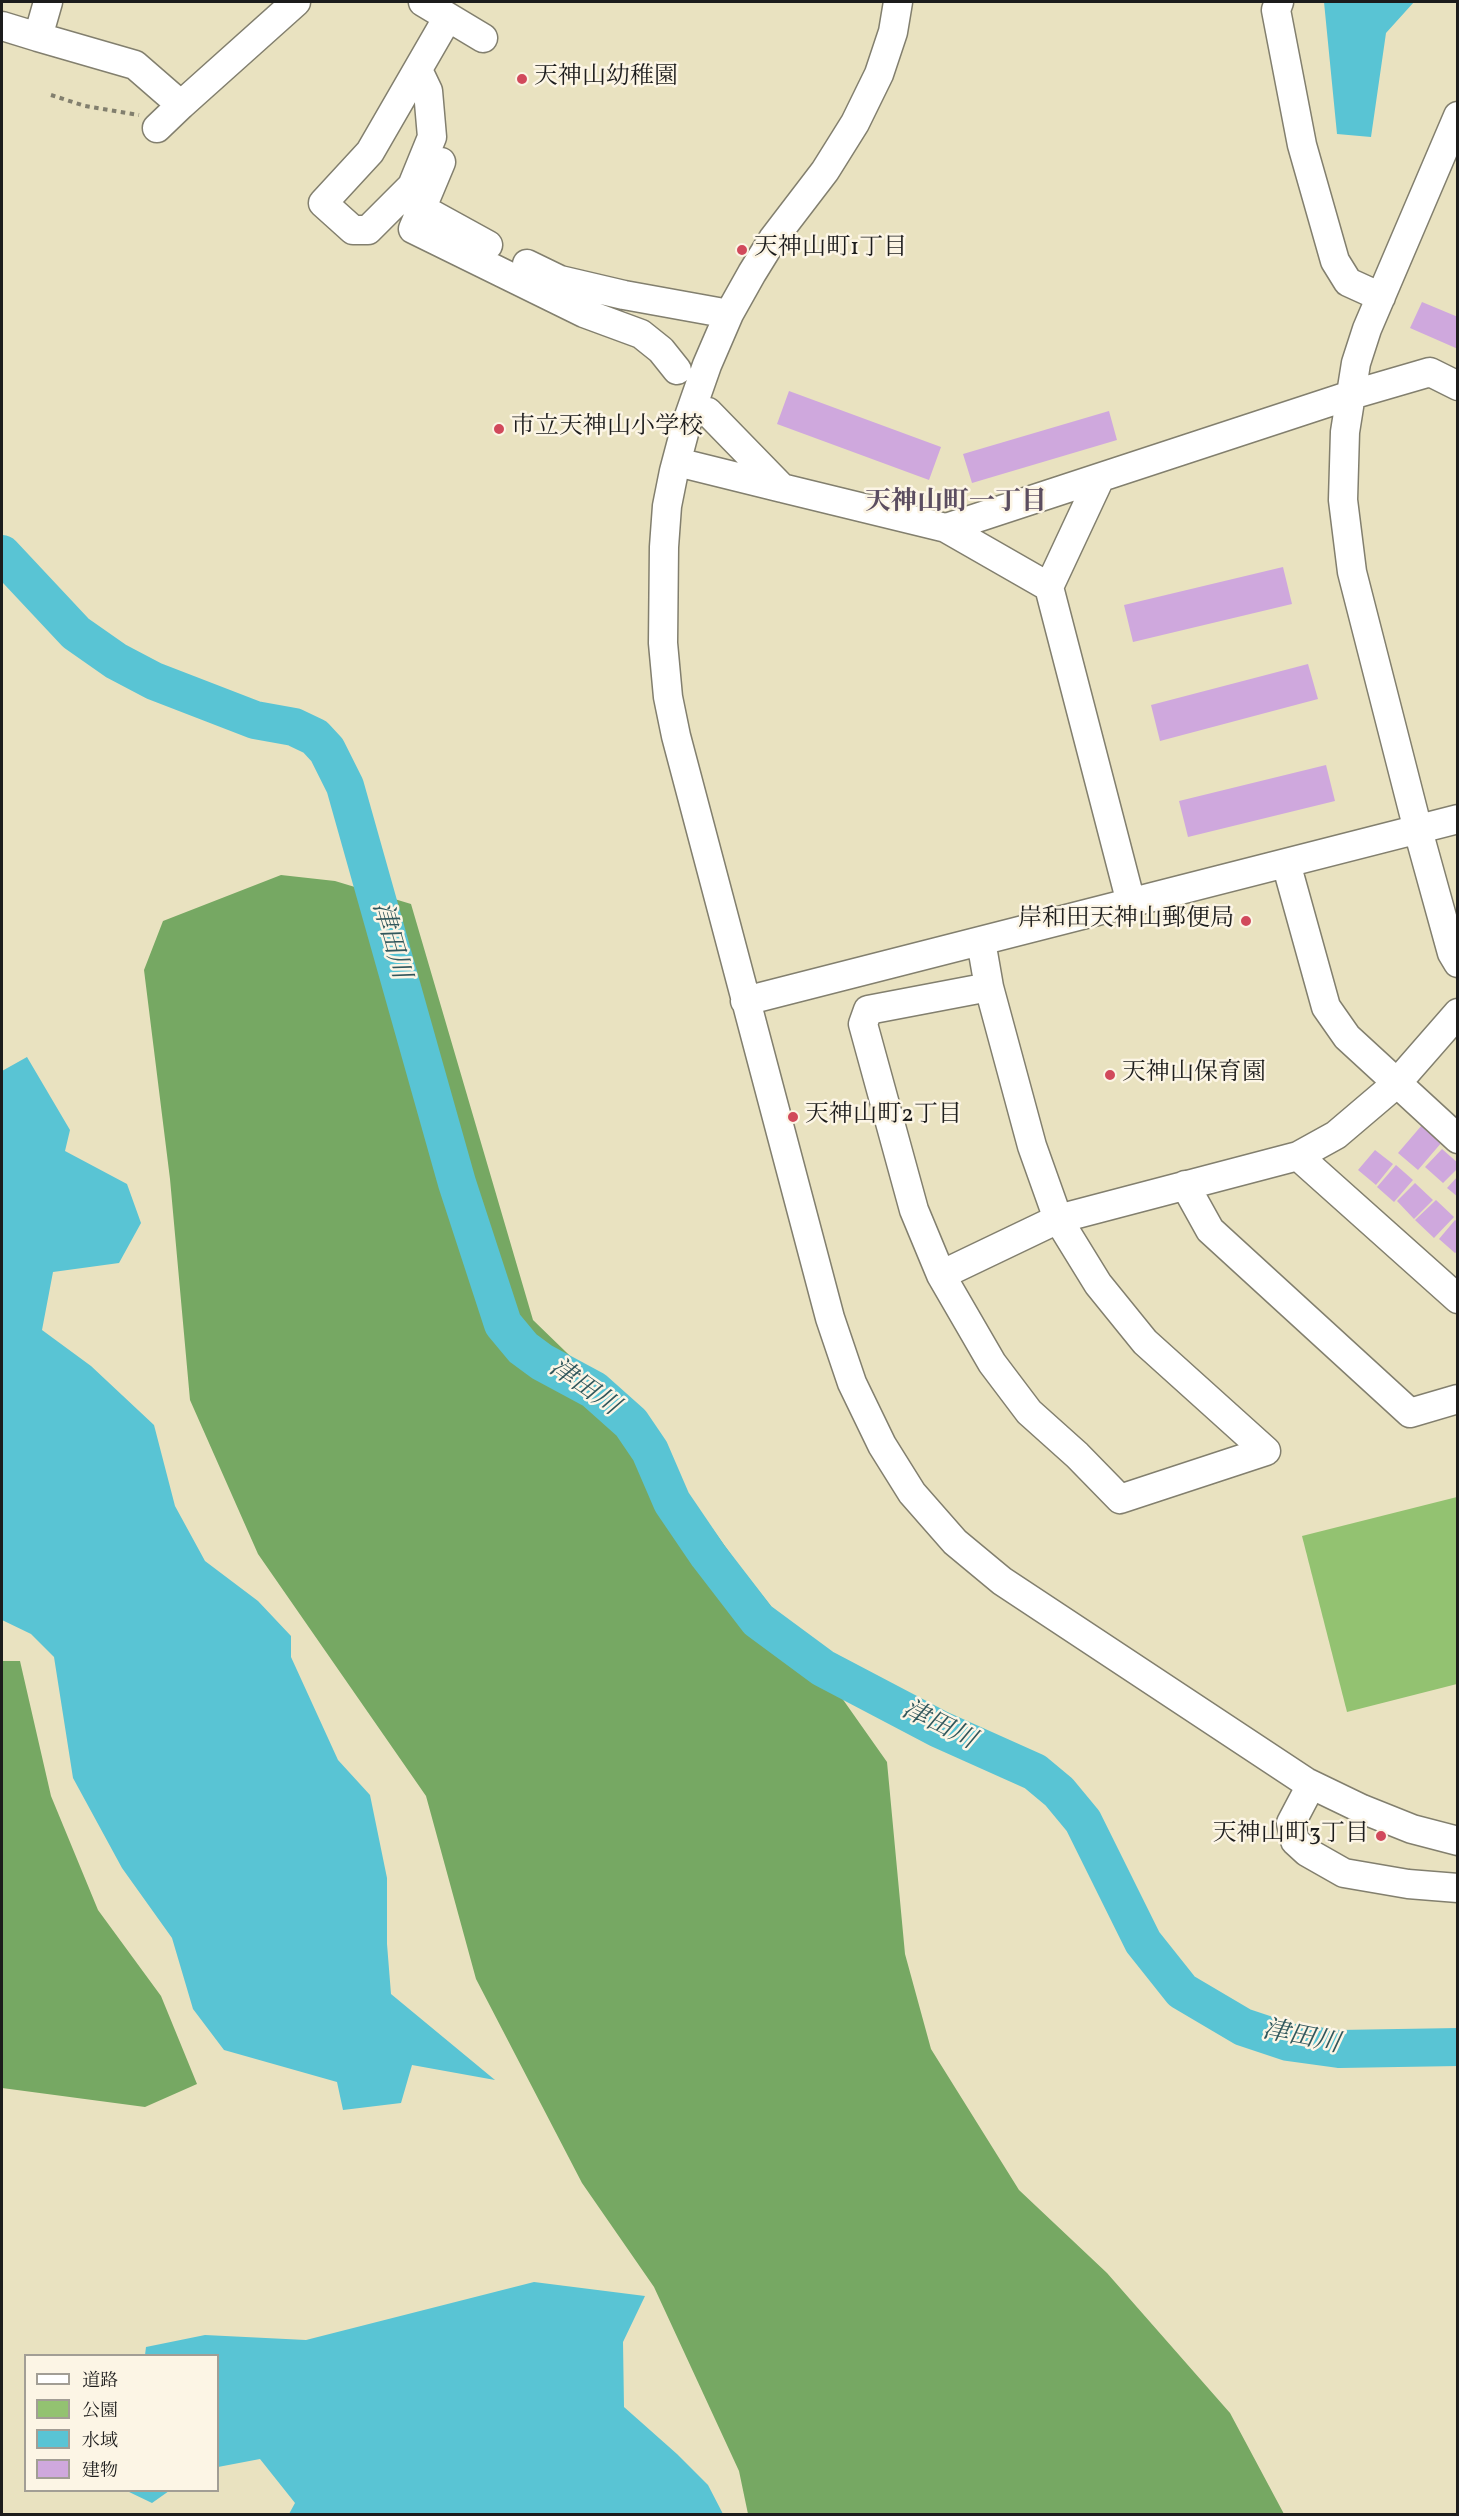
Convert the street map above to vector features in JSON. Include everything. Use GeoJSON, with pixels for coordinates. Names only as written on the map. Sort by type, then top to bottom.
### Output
{"type":"FeatureCollection","features":[{"type":"Feature","properties":{"kind":"street"},"geometry":{"type":"LineString","coordinates":[[38,37],[48,2]]}},
{"type":"Feature","properties":{"kind":"street"},"geometry":{"type":"LineString","coordinates":[[157,128],[296,2]]}},
{"type":"Feature","properties":{"kind":"street"},"geometry":{"type":"LineString","coordinates":[[423,2],[483,38]]}},
{"type":"Feature","properties":{"kind":"street"},"geometry":{"type":"LineString","coordinates":[[898,2],[892,32],[879,74],[855,123],[825,171],[773,239],[729,314],[707,365],[687,422],[668,506],[662,597],[668,697],[745,1001],[830,1318],[852,1383],[882,1445],[912,1492],[955,1542],[1002,1581],[1311,1785],[1412,1829],[1458,1841]]}},
{"type":"Feature","properties":{"kind":"street"},"geometry":{"type":"LineString","coordinates":[[1279,2],[1276,10],[1302,145],[1335,261],[1348,282],[1381,297]]}},
{"type":"Feature","properties":{"kind":"street"},"geometry":{"type":"LineString","coordinates":[[448,17],[370,153],[322,203],[353,230],[368,230],[412,203],[448,143]]}},
{"type":"Feature","properties":{"kind":"street"},"geometry":{"type":"LineString","coordinates":[[2,26],[135,65],[181,105]]}},
{"type":"Feature","properties":{"kind":"street"},"geometry":{"type":"LineString","coordinates":[[417,70],[428,91],[432,137],[412,186],[413,229],[584,313],[641,334],[661,350],[677,370]]}},
{"type":"Feature","properties":{"kind":"street"},"geometry":{"type":"LineString","coordinates":[[1458,116],[1381,297],[1356,363],[1345,432],[1343,500],[1352,572],[1418,830],[1452,953],[1458,963]]}},
{"type":"Feature","properties":{"kind":"street"},"geometry":{"type":"LineString","coordinates":[[412,203],[489,246],[560,280],[624,296],[729,314]]}},
{"type":"Feature","properties":{"kind":"street"},"geometry":{"type":"LineString","coordinates":[[946,528],[1351,395],[1430,372],[1458,386]]}},
{"type":"Feature","properties":{"kind":"street"},"geometry":{"type":"LineString","coordinates":[[708,412],[782,488]]}},
{"type":"Feature","properties":{"kind":"street"},"geometry":{"type":"LineString","coordinates":[[677,462],[946,528],[1049,587]]}},
{"type":"Feature","properties":{"kind":"street"},"geometry":{"type":"LineString","coordinates":[[1100,478],[1049,587],[1131,903]]}},
{"type":"Feature","properties":{"kind":"street"},"geometry":{"type":"LineString","coordinates":[[745,1001],[1458,819]]}},
{"type":"Feature","properties":{"kind":"street"},"geometry":{"type":"LineString","coordinates":[[1286,863],[1326,1007],[1347,1037],[1458,1139]]}},
{"type":"Feature","properties":{"kind":"street"},"geometry":{"type":"LineString","coordinates":[[981,941],[989,987],[1032,1146],[1058,1218],[1098,1284],[1145,1342],[1266,1451],[1119,1499],[1077,1455],[1029,1412],[992,1363],[941,1275],[914,1210],[863,1024],[868,1010],[989,987]]}},
{"type":"Feature","properties":{"kind":"street"},"geometry":{"type":"LineString","coordinates":[[941,1275],[1058,1218],[1298,1156],[1336,1135],[1396,1084],[1458,1013]]}},
{"type":"Feature","properties":{"kind":"street"},"geometry":{"type":"LineString","coordinates":[[1298,1156],[1458,1299]]}},
{"type":"Feature","properties":{"kind":"street"},"geometry":{"type":"LineString","coordinates":[[1185,1185],[1210,1230],[1410,1413],[1458,1400]]}},
{"type":"Feature","properties":{"kind":"street"},"geometry":{"type":"LineString","coordinates":[[1311,1785],[1291,1823],[1295,1841],[1307,1852],[1344,1873],[1407,1884],[1458,1888]]}},
{"type":"Feature","properties":{"kind":"path"},"geometry":{"type":"LineString","coordinates":[[51,95],[85,106],[124,111]]}},
{"type":"Feature","properties":{"kind":"green space"},"geometry":{"type":"Polygon","coordinates":[[[281,875],[335,881],[411,904],[533,1320],[631,1415],[737,1563],[832,1684],[887,1762],[905,1954],[931,2049],[1019,2190],[1107,2273],[1230,2413],[1284,2514],[748,2514],[739,2471],[654,2287],[582,2183],[476,1979],[426,1796],[258,1554],[190,1400],[170,1179],[144,970],[163,921],[281,875]]]}},
{"type":"Feature","properties":{"kind":"green space"},"geometry":{"type":"Polygon","coordinates":[[[1457,1497],[1457,1684],[1347,1712],[1302,1536],[1457,1497]]]}},
{"type":"Feature","properties":{"kind":"green space"},"geometry":{"type":"Polygon","coordinates":[[[2,1661],[20,1661],[51,1796],[98,1910],[161,1996],[197,2084],[145,2107],[2,2088],[2,1661]]]}},
{"type":"Feature","properties":{"kind":"water"},"geometry":{"type":"Polygon","coordinates":[[[1324,2],[1414,2],[1386,33],[1371,137],[1337,134],[1324,2]]]}},
{"type":"Feature","properties":{"kind":"water"},"geometry":{"type":"Polygon","coordinates":[[[27,1057],[70,1130],[65,1151],[127,1184],[141,1223],[119,1263],[53,1272],[42,1330],[91,1366],[154,1425],[175,1506],[205,1561],[258,1601],[291,1636],[291,1657],[338,1760],[370,1795],[387,1878],[387,1944],[391,1994],[495,2080],[412,2065],[401,2103],[343,2110],[337,2082],[224,2050],[193,2009],[172,1938],[122,1868],[73,1778],[54,1657],[31,1634],[2,1620],[2,1071],[27,1057]]]}},
{"type":"Feature","properties":{"kind":"water"},"geometry":{"type":"Polygon","coordinates":[[[534,2282],[645,2296],[623,2342],[624,2407],[708,2485],[723,2514],[289,2514],[295,2503],[260,2459],[219,2467],[219,2354],[145,2354],[146,2347],[205,2335],[306,2340],[534,2282]]]}},
{"type":"Feature","properties":{"kind":"water"},"geometry":{"type":"Polygon","coordinates":[[[129,2492],[168,2492],[152,2503],[129,2492]]]}},
{"type":"Feature","properties":{"kind":"building"},"geometry":{"type":"Polygon","coordinates":[[[1422,302],[1458,317],[1458,349],[1410,328],[1422,302]]]}},
{"type":"Feature","properties":{"kind":"building"},"geometry":{"type":"Polygon","coordinates":[[[789,391],[941,447],[929,480],[777,424],[789,391]]]}},
{"type":"Feature","properties":{"kind":"building"},"geometry":{"type":"Polygon","coordinates":[[[1109,411],[1117,440],[972,483],[963,454],[1109,411]]]}},
{"type":"Feature","properties":{"kind":"building"},"geometry":{"type":"Polygon","coordinates":[[[1283,567],[1292,604],[1133,642],[1124,605],[1283,567]]]}},
{"type":"Feature","properties":{"kind":"building"},"geometry":{"type":"Polygon","coordinates":[[[1308,664],[1318,699],[1160,741],[1151,705],[1308,664]]]}},
{"type":"Feature","properties":{"kind":"building"},"geometry":{"type":"Polygon","coordinates":[[[1326,765],[1335,801],[1188,837],[1179,801],[1326,765]]]}},
{"type":"Feature","properties":{"kind":"building"},"geometry":{"type":"Polygon","coordinates":[[[1422,1125],[1442,1142],[1418,1170],[1398,1153],[1422,1125]]]}},
{"type":"Feature","properties":{"kind":"building"},"geometry":{"type":"Polygon","coordinates":[[[1442,1149],[1458,1163],[1458,1168],[1443,1183],[1425,1167],[1442,1149]]]}},
{"type":"Feature","properties":{"kind":"building"},"geometry":{"type":"Polygon","coordinates":[[[1375,1150],[1393,1164],[1376,1185],[1358,1170],[1375,1150]]]}},
{"type":"Feature","properties":{"kind":"building"},"geometry":{"type":"Polygon","coordinates":[[[1396,1165],[1413,1180],[1394,1202],[1377,1187],[1396,1165]]]}},
{"type":"Feature","properties":{"kind":"building"},"geometry":{"type":"Polygon","coordinates":[[[1458,1176],[1458,1197],[1447,1188],[1458,1176]]]}},
{"type":"Feature","properties":{"kind":"building"},"geometry":{"type":"Polygon","coordinates":[[[1415,1183],[1433,1200],[1414,1219],[1397,1201],[1415,1183]]]}},
{"type":"Feature","properties":{"kind":"building"},"geometry":{"type":"Polygon","coordinates":[[[1436,1200],[1454,1217],[1434,1238],[1415,1220],[1436,1200]]]}},
{"type":"Feature","properties":{"kind":"building"},"geometry":{"type":"Polygon","coordinates":[[[1455,1220],[1458,1222],[1458,1251],[1455,1253],[1439,1239],[1455,1220]]]}},
{"type":"Feature","properties":{"kind":"waterway","name":"津田川"},"geometry":{"type":"LineString","coordinates":[[2,554],[76,633],[116,661],[154,681],[255,720],[294,727],[315,737],[327,750],[345,786],[457,1183],[503,1324],[523,1348],[542,1362],[594,1390],[631,1423],[650,1451],[672,1502],[708,1555],[758,1620],[823,1668],[939,1729],[1035,1772],[1059,1792],[1083,1821],[1143,1942],[1182,1991],[1243,2027],[1288,2042],[1339,2049],[1458,2047]]}},
{"type":"Feature","properties":{"kind":"place","name":"天神山幼稚園"},"geometry":{"type":"Point","coordinates":[522,79]}},
{"type":"Feature","properties":{"kind":"place","name":"天神山町1丁目"},"geometry":{"type":"Point","coordinates":[742,250]}},
{"type":"Feature","properties":{"kind":"place","name":"市立天神山小学校"},"geometry":{"type":"Point","coordinates":[499,429]}},
{"type":"Feature","properties":{"kind":"place","name":"岸和田天神山郵便局"},"geometry":{"type":"Point","coordinates":[1246,921]}},
{"type":"Feature","properties":{"kind":"place","name":"天神山保育園"},"geometry":{"type":"Point","coordinates":[1110,1075]}},
{"type":"Feature","properties":{"kind":"place","name":"天神山町2丁目"},"geometry":{"type":"Point","coordinates":[793,1117]}},
{"type":"Feature","properties":{"kind":"place","name":"天神山町3丁目"},"geometry":{"type":"Point","coordinates":[1381,1836]}},
{"type":"Feature","properties":{"kind":"district","name":"天神山町一丁目"},"geometry":{"type":"Point","coordinates":[956,504]}}]}
